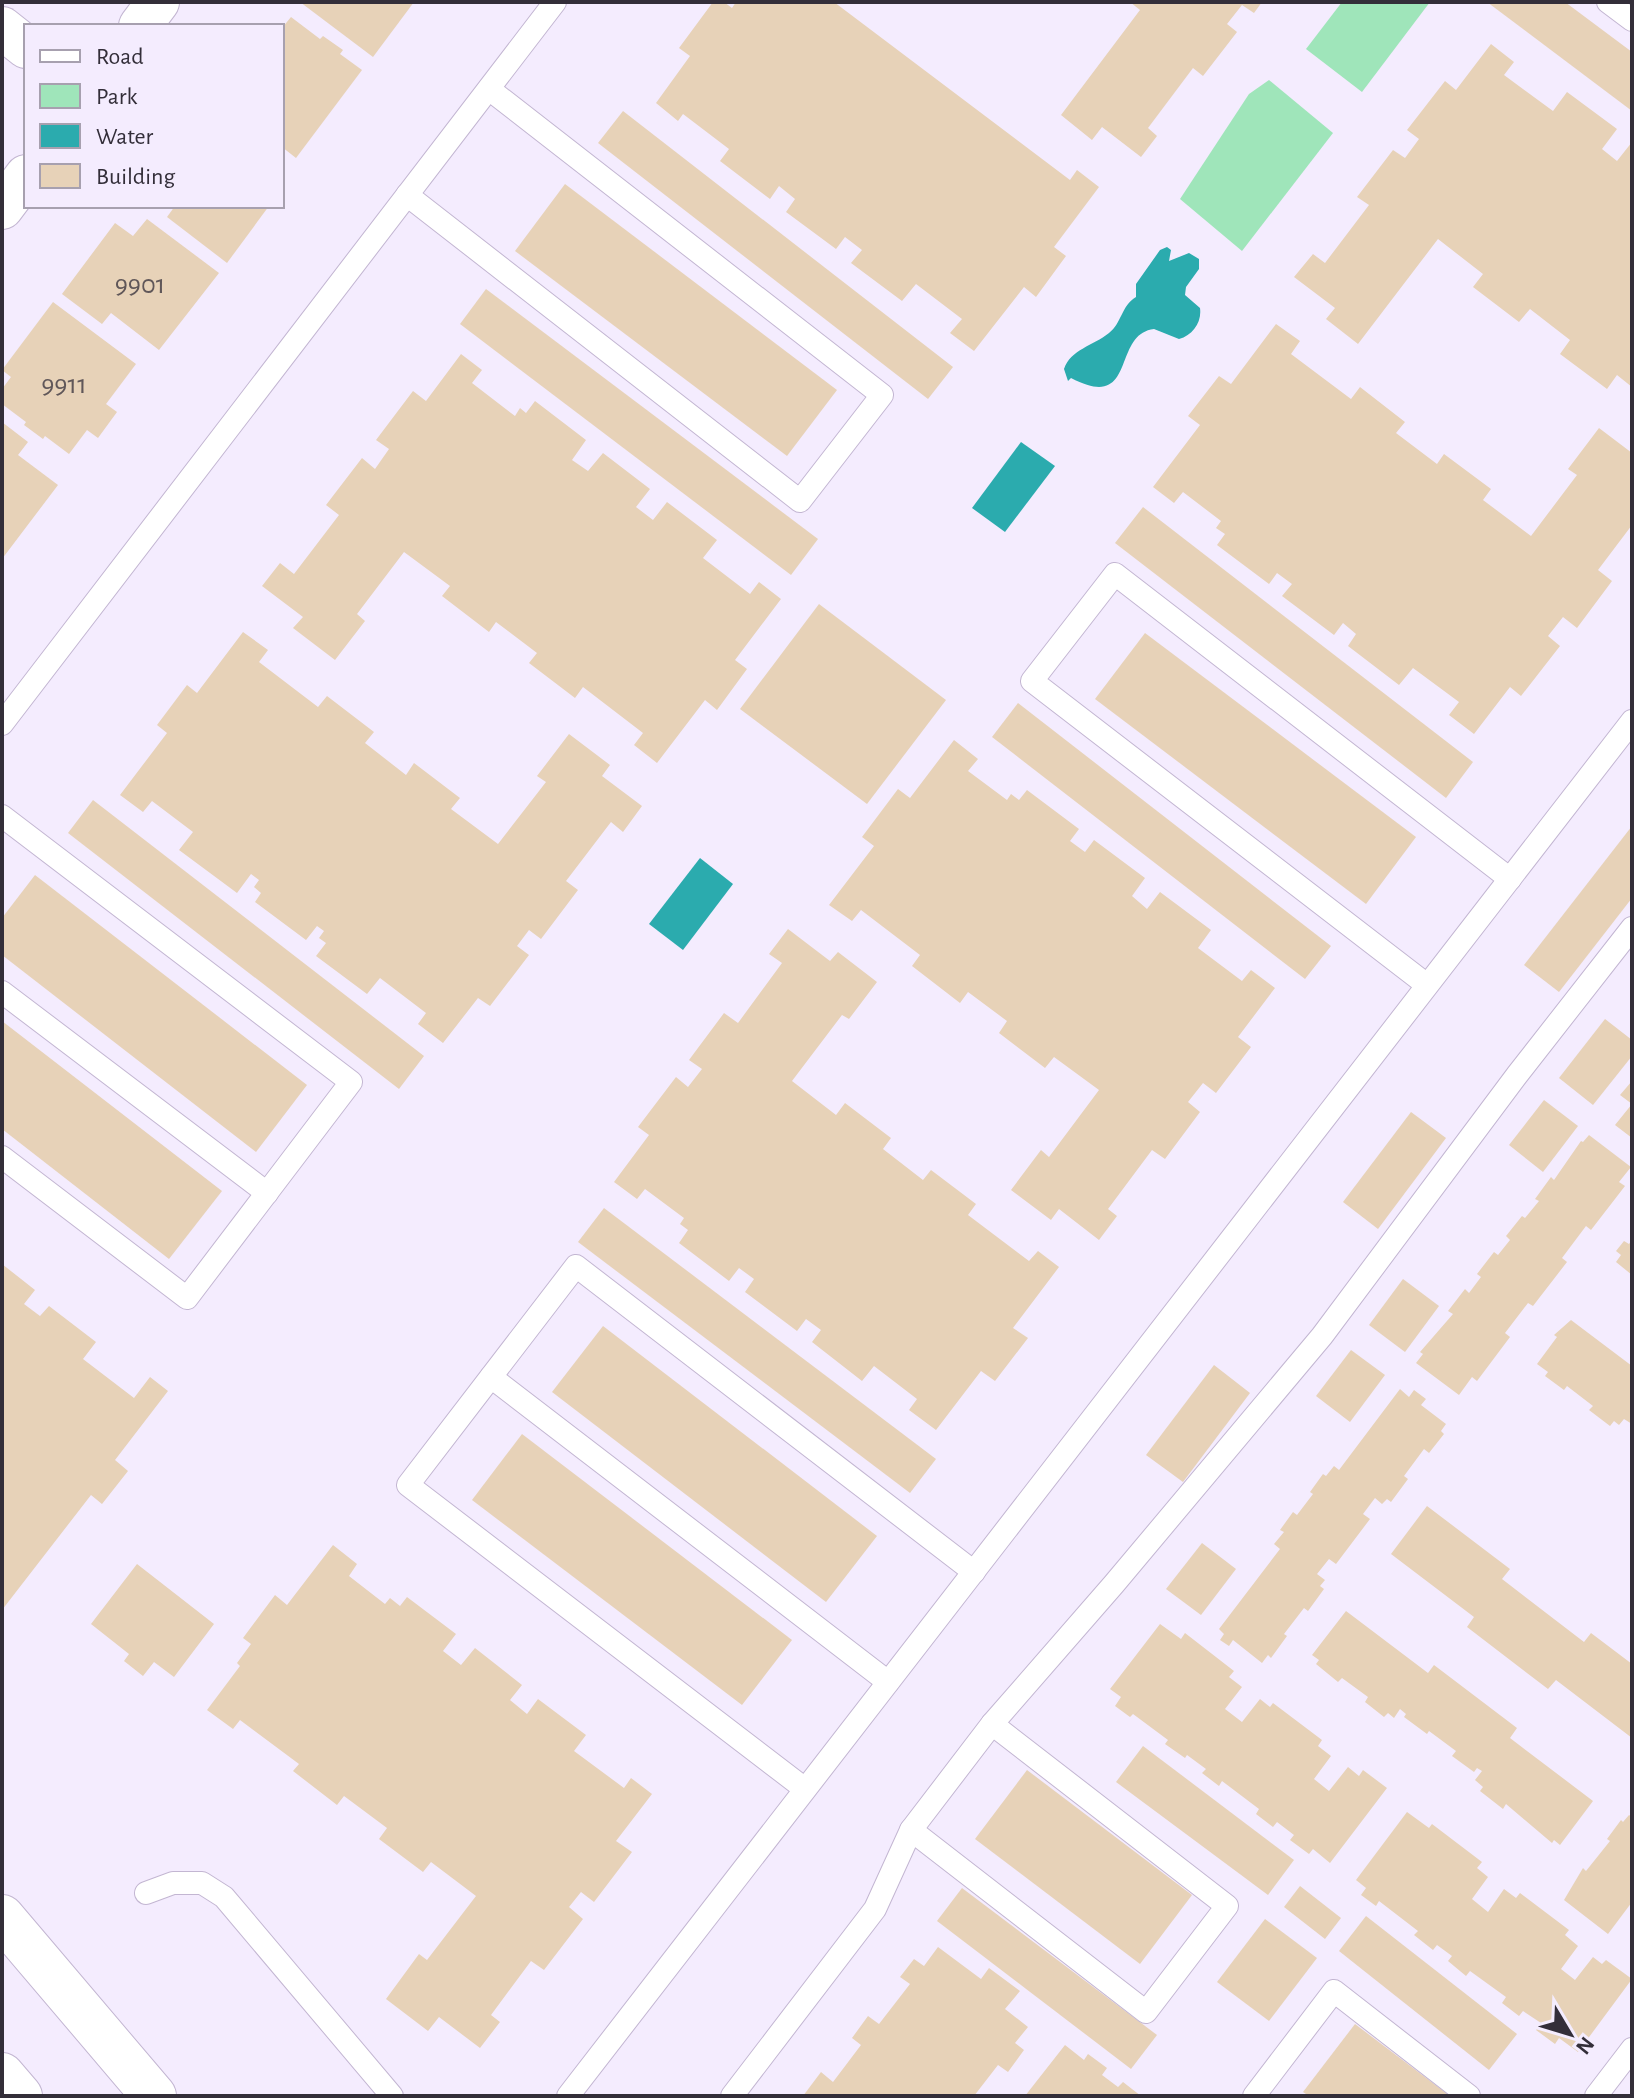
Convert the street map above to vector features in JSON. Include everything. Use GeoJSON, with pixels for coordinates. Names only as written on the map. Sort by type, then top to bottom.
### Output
{"type":"FeatureCollection","features":[{"type":"Feature","properties":{"kind":"main road"},"geometry":{"type":"LineString","coordinates":[[2,1917],[154,2096]]}},
{"type":"Feature","properties":{"kind":"main road"},"geometry":{"type":"LineString","coordinates":[[2,2075],[20,2096]]}},
{"type":"Feature","properties":{"kind":"street"},"geometry":{"type":"LineString","coordinates":[[142,24],[158,2]]}},
{"type":"Feature","properties":{"kind":"street"},"geometry":{"type":"LineString","coordinates":[[2,28],[24,45]]}},
{"type":"Feature","properties":{"kind":"street"},"geometry":{"type":"LineString","coordinates":[[2,208],[24,179]]}},
{"type":"Feature","properties":{"kind":"lane"},"geometry":{"type":"LineString","coordinates":[[2,724],[555,2]]}},
{"type":"Feature","properties":{"kind":"lane"},"geometry":{"type":"LineString","coordinates":[[1608,2],[1632,20]]}},
{"type":"Feature","properties":{"kind":"lane"},"geometry":{"type":"LineString","coordinates":[[407,195],[800,501],[882,395],[489,89]]}},
{"type":"Feature","properties":{"kind":"lane"},"geometry":{"type":"LineString","coordinates":[[1427,985],[1032,681],[1115,574],[1510,879]]}},
{"type":"Feature","properties":{"kind":"lane"},"geometry":{"type":"LineString","coordinates":[[568,2096],[1632,721]]}},
{"type":"Feature","properties":{"kind":"lane"},"geometry":{"type":"LineString","coordinates":[[2,816],[351,1082],[187,1298],[2,1157]]}},
{"type":"Feature","properties":{"kind":"lane"},"geometry":{"type":"LineString","coordinates":[[732,2096],[875,1909],[911,1830],[992,1724],[1322,1336],[1517,1075],[1632,928]]}},
{"type":"Feature","properties":{"kind":"lane"},"geometry":{"type":"LineString","coordinates":[[2,992],[267,1193]]}},
{"type":"Feature","properties":{"kind":"lane"},"geometry":{"type":"LineString","coordinates":[[805,1789],[408,1485],[576,1266],[974,1572]]}},
{"type":"Feature","properties":{"kind":"lane"},"geometry":{"type":"LineString","coordinates":[[491,1377],[888,1682]]}},
{"type":"Feature","properties":{"kind":"lane"},"geometry":{"type":"LineString","coordinates":[[911,1830],[1146,2012],[1227,1906],[992,1724]]}},
{"type":"Feature","properties":{"kind":"lane"},"geometry":{"type":"LineString","coordinates":[[146,1893],[173,1883],[202,1883],[224,1897],[392,2096]]}},
{"type":"Feature","properties":{"kind":"lane"},"geometry":{"type":"LineString","coordinates":[[1254,2096],[1334,1991],[1469,2096]]}},
{"type":"Feature","properties":{"kind":"lane"},"geometry":{"type":"LineString","coordinates":[[1596,2096],[1632,2049]]}},
{"type":"Feature","properties":{"kind":"green space"},"geometry":{"type":"Polygon","coordinates":[[[1342,2],[1430,2],[1362,92],[1306,49],[1342,2]]]}},
{"type":"Feature","properties":{"kind":"green space"},"geometry":{"type":"Polygon","coordinates":[[[1269,80],[1333,133],[1242,251],[1180,199],[1249,94],[1269,80]]]}},
{"type":"Feature","properties":{"kind":"water"},"geometry":{"type":"Polygon","coordinates":[[[1167,247],[1171,250],[1169,261],[1189,253],[1199,259],[1199,269],[1186,287],[1185,295],[1200,308],[1196,327],[1179,339],[1154,329],[1141,334],[1132,344],[1115,379],[1106,386],[1092,386],[1071,378],[1068,381],[1064,369],[1067,362],[1113,329],[1127,305],[1136,297],[1136,284],[1160,250],[1167,247]]]}},
{"type":"Feature","properties":{"kind":"water"},"geometry":{"type":"Polygon","coordinates":[[[1021,442],[1055,466],[1005,532],[972,508],[1021,442]]]}},
{"type":"Feature","properties":{"kind":"water"},"geometry":{"type":"Polygon","coordinates":[[[700,858],[733,884],[683,950],[649,924],[700,858]]]}},
{"type":"Feature","properties":{"kind":"building"},"geometry":{"type":"Polygon","coordinates":[[[300,2],[414,2],[373,57],[300,2]]]}},
{"type":"Feature","properties":{"kind":"building"},"geometry":{"type":"Polygon","coordinates":[[[713,2],[724,2],[732,8],[736,2],[834,2],[1070,180],[1077,170],[1099,187],[1054,247],[1066,256],[1036,297],[1024,287],[974,351],[950,333],[962,319],[916,284],[902,301],[851,263],[862,250],[845,237],[836,249],[786,212],[795,199],[779,186],[770,199],[720,161],[729,149],[683,114],[678,121],[656,103],[690,56],[679,48],[713,2]]]}},
{"type":"Feature","properties":{"kind":"building"},"geometry":{"type":"Polygon","coordinates":[[[1130,2],[1262,2],[1254,13],[1242,5],[1227,24],[1237,32],[1203,76],[1193,68],[1148,128],[1157,136],[1141,157],[1102,127],[1092,140],[1061,115],[1140,10],[1130,2]]]}},
{"type":"Feature","properties":{"kind":"building"},"geometry":{"type":"Polygon","coordinates":[[[1487,2],[1565,2],[1632,52],[1632,111],[1487,2]]]}},
{"type":"Feature","properties":{"kind":"building"},"geometry":{"type":"Polygon","coordinates":[[[291,17],[320,39],[323,36],[343,50],[340,54],[362,70],[296,158],[284,149],[284,26],[291,17]]]}},
{"type":"Feature","properties":{"kind":"building"},"geometry":{"type":"Polygon","coordinates":[[[1491,44],[1514,62],[1504,75],[1553,111],[1567,92],[1617,129],[1602,149],[1617,161],[1632,142],[1632,387],[1617,375],[1607,389],[1560,354],[1570,340],[1530,309],[1519,322],[1473,287],[1483,274],[1438,239],[1358,344],[1326,319],[1335,308],[1294,277],[1313,254],[1325,263],[1369,205],[1357,197],[1393,150],[1405,158],[1419,139],[1407,130],[1445,81],[1456,90],[1491,44]]]}},
{"type":"Feature","properties":{"kind":"building"},"geometry":{"type":"Polygon","coordinates":[[[623,111],[953,367],[928,399],[598,143],[623,111]]]}},
{"type":"Feature","properties":{"kind":"building"},"geometry":{"type":"Polygon","coordinates":[[[565,184],[837,390],[787,456],[515,251],[565,184]]]}},
{"type":"Feature","properties":{"kind":"building"},"geometry":{"type":"Polygon","coordinates":[[[174,208],[268,208],[227,263],[167,217],[174,208]]]}},
{"type":"Feature","properties":{"kind":"building"},"geometry":{"type":"Polygon","coordinates":[[[147,219],[219,273],[159,350],[111,313],[102,324],[62,294],[115,223],[133,236],[147,219]]]}},
{"type":"Feature","properties":{"kind":"building"},"geometry":{"type":"Polygon","coordinates":[[[486,289],[818,539],[791,575],[460,324],[486,289]]]}},
{"type":"Feature","properties":{"kind":"building"},"geometry":{"type":"Polygon","coordinates":[[[53,302],[136,364],[106,404],[117,412],[98,438],[87,430],[69,454],[24,425],[26,422],[2,404],[2,389],[11,377],[2,370],[53,302]]]}},
{"type":"Feature","properties":{"kind":"building"},"geometry":{"type":"Polygon","coordinates":[[[1276,324],[1300,341],[1291,354],[1351,399],[1360,387],[1405,422],[1396,433],[1437,464],[1444,454],[1491,489],[1483,500],[1531,536],[1577,475],[1568,469],[1599,428],[1632,453],[1632,525],[1598,570],[1612,581],[1577,628],[1563,617],[1548,636],[1560,646],[1521,696],[1510,687],[1474,734],[1449,715],[1459,702],[1413,668],[1399,685],[1348,646],[1356,634],[1343,623],[1334,635],[1282,596],[1292,584],[1277,573],[1269,584],[1217,545],[1225,534],[1216,528],[1221,521],[1183,492],[1174,503],[1153,487],[1200,425],[1188,416],[1219,376],[1231,384],[1276,324]]]}},
{"type":"Feature","properties":{"kind":"building"},"geometry":{"type":"Polygon","coordinates":[[[461,354],[482,370],[472,383],[515,416],[520,408],[526,413],[535,401],[586,440],[572,460],[588,471],[603,453],[650,489],[636,507],[653,520],[667,502],[717,540],[703,558],[750,594],[759,582],[781,599],[735,660],[747,669],[717,710],[705,700],[657,763],[634,745],[643,733],[583,687],[575,698],[529,663],[537,653],[496,622],[489,632],[442,596],[450,586],[404,552],[357,614],[365,621],[335,660],[293,628],[303,617],[262,586],[280,563],[294,574],[339,515],[326,505],[362,458],[375,469],[389,449],[376,440],[413,391],[426,401],[461,354]]]}},
{"type":"Feature","properties":{"kind":"building"},"geometry":{"type":"Polygon","coordinates":[[[2,422],[28,442],[18,455],[58,485],[2,559],[2,422]]]}},
{"type":"Feature","properties":{"kind":"building"},"geometry":{"type":"Polygon","coordinates":[[[1143,507],[1473,762],[1446,798],[1115,543],[1143,507]]]}},
{"type":"Feature","properties":{"kind":"building"},"geometry":{"type":"Polygon","coordinates":[[[819,604],[946,700],[867,804],[740,709],[819,604]]]}},
{"type":"Feature","properties":{"kind":"building"},"geometry":{"type":"Polygon","coordinates":[[[243,632],[268,650],[259,662],[318,707],[327,696],[374,732],[365,743],[406,775],[414,763],[460,798],[451,809],[498,844],[546,782],[537,776],[569,734],[610,765],[602,776],[642,806],[623,832],[611,822],[566,881],[578,890],[541,939],[529,930],[517,946],[529,955],[490,1006],[478,998],[443,1043],[418,1024],[426,1013],[380,978],[367,994],[316,956],[326,943],[319,938],[324,931],[317,926],[306,940],[255,902],[261,893],[254,887],[259,880],[251,874],[237,893],[179,850],[193,832],[152,801],[143,812],[120,795],[167,733],[157,725],[187,685],[197,693],[243,632]]]}},
{"type":"Feature","properties":{"kind":"building"},"geometry":{"type":"Polygon","coordinates":[[[1145,633],[1416,837],[1366,904],[1095,699],[1145,633]]]}},
{"type":"Feature","properties":{"kind":"building"},"geometry":{"type":"Polygon","coordinates":[[[1018,703],[1331,946],[1305,979],[992,737],[1018,703]]]}},
{"type":"Feature","properties":{"kind":"building"},"geometry":{"type":"Polygon","coordinates":[[[954,740],[978,759],[968,771],[1007,800],[1011,794],[1019,800],[1027,790],[1079,829],[1070,841],[1085,852],[1094,840],[1145,878],[1132,896],[1147,909],[1160,892],[1211,930],[1198,948],[1242,981],[1251,970],[1275,988],[1238,1037],[1251,1047],[1216,1093],[1203,1083],[1188,1102],[1200,1112],[1165,1159],[1152,1150],[1108,1209],[1117,1216],[1099,1240],[1059,1209],[1051,1220],[1011,1190],[1041,1150],[1049,1157],[1099,1090],[1054,1057],[1045,1068],[999,1033],[1007,1021],[968,992],[960,1003],[912,966],[920,955],[861,910],[852,921],[829,905],[874,846],[862,837],[898,789],[910,798],[954,740]]]}},
{"type":"Feature","properties":{"kind":"building"},"geometry":{"type":"Polygon","coordinates":[[[93,800],[424,1056],[399,1089],[68,833],[93,800]]]}},
{"type":"Feature","properties":{"kind":"building"},"geometry":{"type":"Polygon","coordinates":[[[1632,826],[1632,898],[1559,992],[1524,965],[1632,826]]]}},
{"type":"Feature","properties":{"kind":"building"},"geometry":{"type":"Polygon","coordinates":[[[35,875],[307,1085],[256,1152],[2,955],[2,918],[35,875]]]}},
{"type":"Feature","properties":{"kind":"building"},"geometry":{"type":"Polygon","coordinates":[[[788,929],[830,961],[838,952],[877,982],[849,1019],[842,1015],[792,1081],[836,1115],[845,1103],[891,1138],[883,1149],[923,1180],[931,1170],[976,1204],[968,1215],[1029,1261],[1038,1251],[1059,1267],[1013,1328],[1028,1338],[995,1381],[981,1371],[936,1430],[909,1410],[917,1399],[874,1366],[862,1381],[812,1342],[821,1330],[806,1319],[797,1331],[745,1292],[754,1279],[739,1268],[729,1281],[679,1243],[688,1230],[680,1224],[684,1218],[645,1189],[637,1199],[614,1182],[649,1135],[638,1127],[676,1077],[688,1087],[702,1069],[689,1060],[724,1013],[738,1023],[782,963],[769,954],[788,929]]]}},
{"type":"Feature","properties":{"kind":"building"},"geometry":{"type":"Polygon","coordinates":[[[1605,1019],[1632,1040],[1632,1056],[1593,1105],[1559,1078],[1605,1019]]]}},
{"type":"Feature","properties":{"kind":"building"},"geometry":{"type":"Polygon","coordinates":[[[2,1021],[222,1191],[169,1259],[2,1129],[2,1021]]]}},
{"type":"Feature","properties":{"kind":"building"},"geometry":{"type":"Polygon","coordinates":[[[1632,1081],[1632,1104],[1620,1095],[1632,1081]]]}},
{"type":"Feature","properties":{"kind":"building"},"geometry":{"type":"Polygon","coordinates":[[[1544,1100],[1578,1126],[1543,1172],[1509,1145],[1544,1100]]]}},
{"type":"Feature","properties":{"kind":"building"},"geometry":{"type":"Polygon","coordinates":[[[1632,1104],[1632,1138],[1615,1125],[1632,1104]]]}},
{"type":"Feature","properties":{"kind":"building"},"geometry":{"type":"Polygon","coordinates":[[[1411,1112],[1446,1138],[1378,1229],[1343,1202],[1411,1112]]]}},
{"type":"Feature","properties":{"kind":"building"},"geometry":{"type":"Polygon","coordinates":[[[1589,1135],[1631,1167],[1619,1182],[1625,1186],[1591,1230],[1586,1226],[1562,1258],[1567,1262],[1533,1306],[1528,1303],[1505,1333],[1510,1337],[1477,1381],[1472,1377],[1459,1395],[1416,1363],[1423,1354],[1420,1352],[1453,1314],[1448,1311],[1465,1289],[1469,1293],[1481,1277],[1477,1274],[1494,1252],[1498,1255],[1510,1240],[1506,1236],[1539,1201],[1535,1199],[1551,1177],[1554,1180],[1581,1141],[1589,1135]]]}},
{"type":"Feature","properties":{"kind":"building"},"geometry":{"type":"Polygon","coordinates":[[[604,1208],[936,1459],[910,1493],[578,1242],[604,1208]]]}},
{"type":"Feature","properties":{"kind":"building"},"geometry":{"type":"Polygon","coordinates":[[[1632,1240],[1632,1275],[1616,1262],[1621,1255],[1616,1251],[1624,1241],[1629,1244],[1632,1240]]]}},
{"type":"Feature","properties":{"kind":"building"},"geometry":{"type":"Polygon","coordinates":[[[2,1264],[35,1290],[24,1304],[40,1316],[49,1306],[96,1342],[83,1359],[134,1398],[150,1377],[168,1391],[115,1460],[128,1471],[102,1504],[91,1495],[2,1610],[2,1264]]]}},
{"type":"Feature","properties":{"kind":"building"},"geometry":{"type":"Polygon","coordinates":[[[1403,1279],[1439,1306],[1405,1352],[1369,1325],[1403,1279]]]}},
{"type":"Feature","properties":{"kind":"building"},"geometry":{"type":"Polygon","coordinates":[[[1571,1320],[1632,1366],[1632,1424],[1624,1419],[1619,1425],[1614,1421],[1610,1426],[1589,1410],[1593,1406],[1567,1386],[1564,1390],[1545,1376],[1548,1372],[1537,1364],[1557,1337],[1554,1335],[1571,1320]]]}},
{"type":"Feature","properties":{"kind":"building"},"geometry":{"type":"Polygon","coordinates":[[[603,1326],[877,1536],[826,1602],[552,1392],[603,1326]]]}},
{"type":"Feature","properties":{"kind":"building"},"geometry":{"type":"Polygon","coordinates":[[[1351,1350],[1385,1375],[1350,1422],[1316,1396],[1351,1350]]]}},
{"type":"Feature","properties":{"kind":"building"},"geometry":{"type":"Polygon","coordinates":[[[1214,1365],[1250,1393],[1183,1482],[1146,1455],[1214,1365]]]}},
{"type":"Feature","properties":{"kind":"building"},"geometry":{"type":"Polygon","coordinates":[[[1400,1389],[1409,1397],[1414,1390],[1426,1399],[1421,1405],[1446,1424],[1441,1431],[1444,1434],[1429,1453],[1424,1449],[1404,1476],[1408,1479],[1391,1502],[1387,1499],[1382,1504],[1375,1498],[1363,1514],[1370,1519],[1336,1564],[1329,1559],[1317,1574],[1325,1580],[1320,1586],[1324,1589],[1308,1611],[1304,1608],[1284,1634],[1287,1636],[1271,1658],[1268,1655],[1262,1663],[1233,1640],[1229,1646],[1220,1640],[1224,1634],[1219,1629],[1280,1549],[1274,1544],[1284,1532],[1280,1530],[1293,1512],[1297,1515],[1323,1474],[1326,1476],[1334,1466],[1339,1470],[1400,1389]]]}},
{"type":"Feature","properties":{"kind":"building"},"geometry":{"type":"Polygon","coordinates":[[[522,1434],[792,1640],[742,1705],[472,1500],[522,1434]]]}},
{"type":"Feature","properties":{"kind":"building"},"geometry":{"type":"Polygon","coordinates":[[[1427,1506],[1510,1569],[1502,1579],[1584,1642],[1591,1633],[1632,1664],[1632,1738],[1556,1680],[1548,1689],[1467,1627],[1474,1617],[1391,1554],[1427,1506]]]}},
{"type":"Feature","properties":{"kind":"building"},"geometry":{"type":"Polygon","coordinates":[[[1202,1543],[1236,1569],[1201,1615],[1166,1589],[1202,1543]]]}},
{"type":"Feature","properties":{"kind":"building"},"geometry":{"type":"Polygon","coordinates":[[[333,1545],[357,1564],[349,1576],[385,1604],[390,1598],[400,1606],[407,1597],[456,1634],[443,1651],[461,1665],[475,1648],[522,1685],[510,1700],[527,1714],[538,1699],[586,1735],[574,1751],[624,1788],[631,1778],[652,1794],[616,1841],[632,1852],[594,1902],[581,1892],[569,1907],[583,1919],[544,1970],[531,1961],[491,2015],[500,2022],[480,2048],[439,2017],[428,2031],[386,1999],[419,1954],[427,1960],[476,1896],[431,1862],[423,1872],[379,1839],[387,1828],[344,1796],[337,1805],[293,1771],[299,1764],[240,1720],[233,1729],[207,1710],[240,1666],[237,1663],[251,1644],[243,1638],[275,1595],[287,1605],[333,1545]]]}},
{"type":"Feature","properties":{"kind":"building"},"geometry":{"type":"Polygon","coordinates":[[[137,1564],[214,1624],[174,1677],[154,1662],[143,1676],[124,1661],[129,1654],[91,1624],[137,1564]]]}},
{"type":"Feature","properties":{"kind":"building"},"geometry":{"type":"Polygon","coordinates":[[[1346,1611],[1428,1673],[1434,1665],[1517,1728],[1510,1738],[1593,1801],[1560,1845],[1554,1840],[1552,1843],[1506,1804],[1503,1809],[1480,1791],[1483,1787],[1475,1780],[1482,1771],[1477,1768],[1474,1772],[1452,1756],[1456,1751],[1404,1717],[1406,1714],[1400,1709],[1394,1718],[1388,1713],[1384,1717],[1365,1702],[1368,1697],[1342,1678],[1338,1682],[1316,1664],[1319,1660],[1312,1655],[1346,1611]]]}},
{"type":"Feature","properties":{"kind":"building"},"geometry":{"type":"Polygon","coordinates":[[[1160,1624],[1181,1639],[1185,1633],[1234,1671],[1229,1677],[1242,1687],[1225,1709],[1242,1722],[1260,1699],[1270,1707],[1273,1703],[1322,1740],[1318,1746],[1331,1756],[1314,1779],[1329,1791],[1348,1767],[1359,1776],[1363,1770],[1387,1788],[1330,1863],[1313,1849],[1309,1854],[1290,1840],[1294,1835],[1277,1822],[1273,1827],[1256,1814],[1259,1809],[1222,1781],[1219,1786],[1202,1773],[1206,1769],[1165,1744],[1168,1740],[1133,1714],[1130,1717],[1115,1706],[1121,1697],[1110,1689],[1160,1624]]]}},
{"type":"Feature","properties":{"kind":"building"},"geometry":{"type":"Polygon","coordinates":[[[1143,1746],[1294,1860],[1268,1895],[1116,1782],[1143,1746]]]}},
{"type":"Feature","properties":{"kind":"building"},"geometry":{"type":"Polygon","coordinates":[[[1027,1770],[1192,1895],[1140,1964],[975,1839],[1027,1770]]]}},
{"type":"Feature","properties":{"kind":"building"},"geometry":{"type":"Polygon","coordinates":[[[1407,1812],[1429,1828],[1432,1824],[1482,1862],[1477,1868],[1488,1877],[1472,1899],[1488,1912],[1504,1889],[1516,1898],[1520,1893],[1569,1930],[1565,1935],[1578,1946],[1561,1969],[1575,1980],[1593,1957],[1602,1964],[1606,1960],[1632,1979],[1578,2052],[1559,2038],[1555,2044],[1536,2030],[1541,2023],[1523,2011],[1519,2016],[1502,2003],[1506,1997],[1470,1971],[1466,1976],[1448,1961],[1452,1956],[1437,1945],[1433,1950],[1414,1935],[1418,1931],[1379,1901],[1376,1906],[1361,1895],[1366,1888],[1356,1880],[1407,1812]]]}},
{"type":"Feature","properties":{"kind":"building"},"geometry":{"type":"Polygon","coordinates":[[[1629,1815],[1632,1817],[1632,1902],[1608,1934],[1564,1900],[1583,1868],[1586,1871],[1610,1841],[1607,1839],[1621,1820],[1623,1822],[1629,1815]]]}},
{"type":"Feature","properties":{"kind":"building"},"geometry":{"type":"Polygon","coordinates":[[[1300,1886],[1341,1918],[1325,1939],[1284,1907],[1300,1886]]]}},
{"type":"Feature","properties":{"kind":"building"},"geometry":{"type":"Polygon","coordinates":[[[962,1888],[1157,2035],[1131,2069],[937,1921],[962,1888]]]}},
{"type":"Feature","properties":{"kind":"building"},"geometry":{"type":"Polygon","coordinates":[[[1366,1916],[1517,2034],[1489,2070],[1339,1951],[1366,1916]]]}},
{"type":"Feature","properties":{"kind":"building"},"geometry":{"type":"Polygon","coordinates":[[[1265,1919],[1317,1958],[1269,2021],[1217,1982],[1265,1919]]]}},
{"type":"Feature","properties":{"kind":"building"},"geometry":{"type":"Polygon","coordinates":[[[938,1947],[981,1979],[989,1968],[1020,1991],[1005,2009],[1028,2027],[1015,2043],[1024,2050],[1008,2072],[998,2065],[974,2096],[803,2096],[821,2072],[833,2082],[861,2045],[852,2038],[868,2016],[879,2024],[910,1984],[900,1977],[914,1959],[924,1966],[938,1947]]]}},
{"type":"Feature","properties":{"kind":"building"},"geometry":{"type":"Polygon","coordinates":[[[1355,2024],[1450,2096],[1309,2096],[1303,2092],[1355,2024]]]}},
{"type":"Feature","properties":{"kind":"building"},"geometry":{"type":"Polygon","coordinates":[[[1065,2045],[1084,2060],[1088,2054],[1107,2068],[1102,2075],[1118,2087],[1123,2082],[1141,2096],[1025,2096],[1065,2045]]]}}]}
